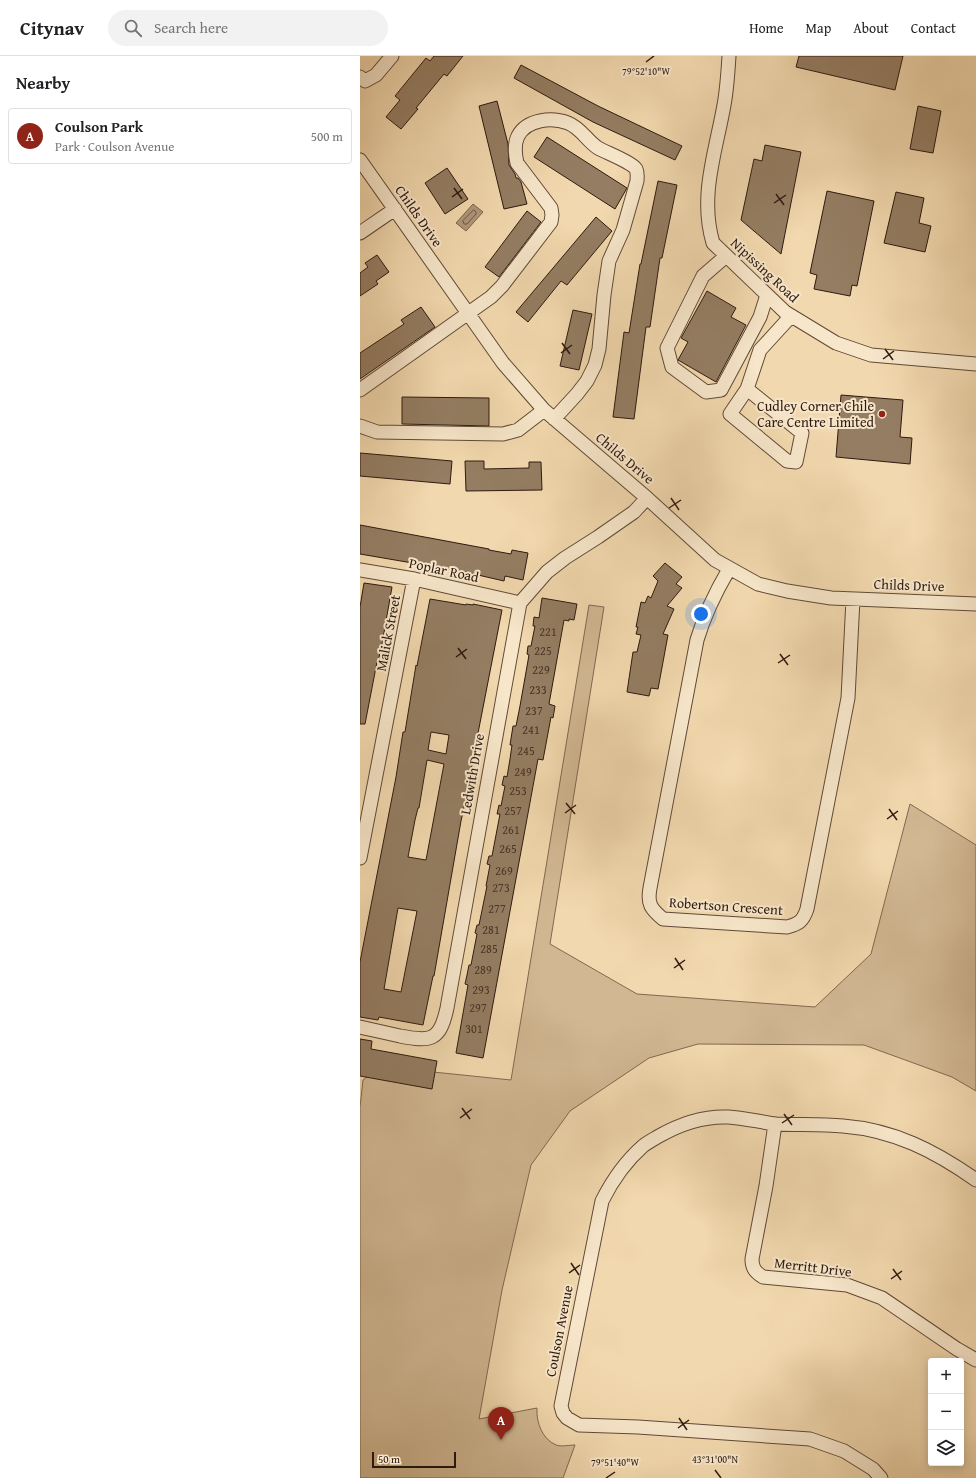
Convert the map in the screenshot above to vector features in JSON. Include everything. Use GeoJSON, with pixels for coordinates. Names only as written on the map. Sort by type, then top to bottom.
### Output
{"type":"FeatureCollection","features":[{"type":"Feature","properties":{"kind":"street"},"geometry":{"type":"LineString","coordinates":[[360,77],[365,80],[376,75],[392,56]]}},
{"type":"Feature","properties":{"kind":"street","name":"Nipissing Road"},"geometry":{"type":"LineString","coordinates":[[729,56],[724,104],[708,181],[709,229],[713,243],[791,316],[836,343],[871,355],[976,364]]}},
{"type":"Feature","properties":{"kind":"street"},"geometry":{"type":"LineString","coordinates":[[360,390],[491,297],[502,286],[551,222],[551,208],[517,163],[515,154],[518,135],[531,124],[549,119],[568,123],[579,129],[597,147],[631,164],[637,174],[637,181],[623,230],[609,261],[599,349],[595,365],[578,394],[554,419]]}},
{"type":"Feature","properties":{"kind":"street","name":"Childs Drive"},"geometry":{"type":"LineString","coordinates":[[360,160],[503,363],[544,410],[647,498],[715,560],[758,584],[787,592],[853,599],[976,604]]}},
{"type":"Feature","properties":{"kind":"street"},"geometry":{"type":"LineString","coordinates":[[360,233],[395,209]]}},
{"type":"Feature","properties":{"kind":"street"},"geometry":{"type":"LineString","coordinates":[[726,256],[703,276],[667,348],[672,367],[706,392],[721,390],[760,317],[767,294]]}},
{"type":"Feature","properties":{"kind":"street"},"geometry":{"type":"LineString","coordinates":[[747,389],[802,433],[796,462],[787,461],[730,414],[747,389],[760,350],[791,316]]}},
{"type":"Feature","properties":{"kind":"street"},"geometry":{"type":"LineString","coordinates":[[360,426],[377,432],[503,434],[518,430],[544,410]]}},
{"type":"Feature","properties":{"kind":"street"},"geometry":{"type":"LineString","coordinates":[[520,603],[547,572],[565,558],[634,512],[647,498]]}},
{"type":"Feature","properties":{"kind":"street","name":"Robertson Crescent"},"geometry":{"type":"LineString","coordinates":[[729,569],[704,616],[697,640],[650,888],[649,904],[663,919],[787,927],[800,922],[804,918],[848,698],[853,599]]}},
{"type":"Feature","properties":{"kind":"street","name":"Poplar Road"},"geometry":{"type":"LineString","coordinates":[[360,570],[414,579],[520,603]]}},
{"type":"Feature","properties":{"kind":"street","name":"Malick Street"},"geometry":{"type":"LineString","coordinates":[[361,850],[414,579]]}},
{"type":"Feature","properties":{"kind":"street","name":"Ledwith Drive"},"geometry":{"type":"LineString","coordinates":[[360,1027],[424,1040],[435,1035],[442,1027],[520,603]]}},
{"type":"Feature","properties":{"kind":"street","name":"Coulson Avenue"},"geometry":{"type":"LineString","coordinates":[[881,1478],[873,1469],[844,1451],[810,1439],[638,1427],[579,1425],[567,1418],[563,1413],[561,1406],[602,1201],[608,1188],[624,1166],[644,1145],[690,1121],[727,1117],[776,1124],[843,1126],[876,1130],[896,1136],[935,1154],[976,1180]]}},
{"type":"Feature","properties":{"kind":"street","name":"Merritt Drive"},"geometry":{"type":"LineString","coordinates":[[776,1124],[752,1259],[752,1266],[756,1273],[763,1277],[770,1278],[847,1285],[882,1298],[957,1349],[976,1360]]}},
{"type":"Feature","properties":{"kind":"shaded area"},"geometry":{"type":"Polygon","coordinates":[[[589,605],[604,607],[550,944],[637,994],[815,1007],[871,954],[910,804],[976,845],[976,1091],[952,1077],[864,1045],[698,1044],[649,1058],[570,1111],[531,1165],[502,1290],[479,1419],[537,1408],[539,1424],[547,1439],[558,1446],[575,1445],[563,1478],[360,1478],[360,1107],[363,1080],[372,1073],[394,1068],[511,1080],[589,605]]]}},
{"type":"Feature","properties":{"kind":"water"},"geometry":{"type":"Polygon","coordinates":[[[473,204],[483,212],[466,231],[456,223],[473,204]]]}},
{"type":"Feature","properties":{"kind":"building"},"geometry":{"type":"Polygon","coordinates":[[[434,56],[463,56],[447,76],[444,74],[401,129],[386,117],[400,100],[395,96],[426,58],[430,61],[434,56]]]}},
{"type":"Feature","properties":{"kind":"building"},"geometry":{"type":"Polygon","coordinates":[[[799,56],[903,56],[895,90],[796,67],[799,56]]]}},
{"type":"Feature","properties":{"kind":"building"},"geometry":{"type":"Polygon","coordinates":[[[521,65],[598,106],[682,146],[675,160],[593,122],[514,78],[521,65]]]}},
{"type":"Feature","properties":{"kind":"building"},"geometry":{"type":"Polygon","coordinates":[[[497,101],[508,144],[509,165],[516,178],[518,178],[521,182],[527,204],[504,209],[479,106],[497,101]]]}},
{"type":"Feature","properties":{"kind":"building"},"geometry":{"type":"Polygon","coordinates":[[[918,106],[941,111],[933,153],[910,149],[918,106]]]}},
{"type":"Feature","properties":{"kind":"building"},"geometry":{"type":"Polygon","coordinates":[[[547,137],[627,188],[615,209],[534,157],[547,137]]]}},
{"type":"Feature","properties":{"kind":"building"},"geometry":{"type":"Polygon","coordinates":[[[765,145],[801,152],[781,254],[741,220],[754,159],[762,161],[765,145]]]}},
{"type":"Feature","properties":{"kind":"building"},"geometry":{"type":"Polygon","coordinates":[[[447,168],[468,199],[445,214],[425,183],[447,168]]]}},
{"type":"Feature","properties":{"kind":"building"},"geometry":{"type":"Polygon","coordinates":[[[658,181],[677,185],[662,258],[660,258],[650,327],[646,327],[634,419],[613,417],[624,332],[629,333],[640,264],[658,181]]]}},
{"type":"Feature","properties":{"kind":"building"},"geometry":{"type":"Polygon","coordinates":[[[827,191],[874,201],[857,286],[852,285],[850,296],[814,289],[817,275],[810,273],[827,191]]]}},
{"type":"Feature","properties":{"kind":"building"},"geometry":{"type":"Polygon","coordinates":[[[896,192],[924,198],[919,223],[931,226],[925,252],[884,243],[896,192]]]}},
{"type":"Feature","properties":{"kind":"building"},"geometry":{"type":"Polygon","coordinates":[[[527,211],[541,222],[499,277],[485,267],[527,211]]]}},
{"type":"Feature","properties":{"kind":"building"},"geometry":{"type":"Polygon","coordinates":[[[596,217],[612,231],[567,285],[561,281],[528,322],[516,312],[596,217]]]}},
{"type":"Feature","properties":{"kind":"building"},"geometry":{"type":"Polygon","coordinates":[[[377,255],[389,272],[376,281],[378,284],[360,296],[360,273],[368,267],[365,263],[377,255]]]}},
{"type":"Feature","properties":{"kind":"building"},"geometry":{"type":"Polygon","coordinates":[[[707,291],[736,308],[731,317],[746,325],[716,382],[678,360],[688,342],[681,338],[707,291]]]}},
{"type":"Feature","properties":{"kind":"building"},"geometry":{"type":"Polygon","coordinates":[[[421,307],[435,327],[360,379],[360,353],[404,324],[401,320],[421,307]]]}},
{"type":"Feature","properties":{"kind":"building"},"geometry":{"type":"Polygon","coordinates":[[[573,310],[592,314],[579,370],[560,366],[573,310]]]}},
{"type":"Feature","properties":{"kind":"building"},"geometry":{"type":"Polygon","coordinates":[[[841,395],[903,400],[900,437],[912,438],[910,464],[836,457],[841,395]]]}},
{"type":"Feature","properties":{"kind":"building"},"geometry":{"type":"Polygon","coordinates":[[[402,397],[489,398],[489,426],[402,424],[402,397]]]}},
{"type":"Feature","properties":{"kind":"building"},"geometry":{"type":"Polygon","coordinates":[[[360,453],[452,461],[450,484],[360,476],[360,453]]]}},
{"type":"Feature","properties":{"kind":"building"},"geometry":{"type":"Polygon","coordinates":[[[465,461],[484,461],[484,469],[529,468],[529,462],[541,462],[542,490],[466,491],[465,461]]]}},
{"type":"Feature","properties":{"kind":"building"},"geometry":{"type":"Polygon","coordinates":[[[360,525],[511,554],[512,550],[528,553],[523,580],[505,576],[504,581],[465,572],[360,554],[360,525]]]}},
{"type":"Feature","properties":{"kind":"building"},"geometry":{"type":"Polygon","coordinates":[[[665,563],[682,577],[676,584],[682,588],[667,606],[674,609],[663,634],[668,635],[658,689],[651,688],[649,696],[627,692],[633,652],[637,652],[641,635],[636,634],[638,627],[636,627],[641,602],[645,603],[648,596],[651,598],[658,581],[653,576],[665,563]]]}},
{"type":"Feature","properties":{"kind":"building"},"geometry":{"type":"Polygon","coordinates":[[[364,583],[392,587],[382,644],[365,724],[360,724],[360,607],[364,583]]]}},
{"type":"Feature","properties":{"kind":"building"},"geometry":{"type":"Polygon","coordinates":[[[542,598],[577,604],[574,620],[564,620],[549,704],[555,706],[553,718],[551,717],[543,760],[538,759],[483,1058],[456,1053],[468,985],[465,984],[469,965],[471,965],[477,934],[475,933],[477,925],[479,925],[487,886],[490,865],[487,864],[489,856],[492,856],[500,814],[497,814],[499,805],[501,806],[505,786],[502,785],[504,776],[507,777],[512,745],[510,745],[513,726],[516,726],[529,655],[527,654],[528,646],[531,646],[535,626],[533,626],[534,617],[539,618],[542,598]]]}},
{"type":"Feature","properties":{"kind":"building"},"geometry":{"type":"Polygon","coordinates":[[[430,599],[466,605],[473,604],[502,610],[472,764],[468,798],[466,798],[461,821],[434,976],[423,1025],[379,1017],[378,1020],[360,1017],[360,962],[396,777],[403,732],[405,732],[416,665],[417,666],[430,599]],[[431,732],[428,750],[446,754],[449,735],[431,732]],[[427,760],[419,808],[415,820],[408,857],[426,860],[444,764],[427,760]],[[398,908],[384,989],[401,992],[417,911],[398,908]]]}},
{"type":"Feature","properties":{"kind":"building"},"geometry":{"type":"Polygon","coordinates":[[[360,1039],[372,1041],[371,1049],[437,1061],[432,1089],[360,1076],[360,1039]]]}},
{"type":"Feature","properties":{"kind":"place","name":"Cudley Corner Chile Care Centre Limited"},"geometry":{"type":"Point","coordinates":[882,414]}},
{"type":"Feature","properties":{"kind":"place","name":"Coulson Park"},"geometry":{"type":"Point","coordinates":[501,1440]}}]}
